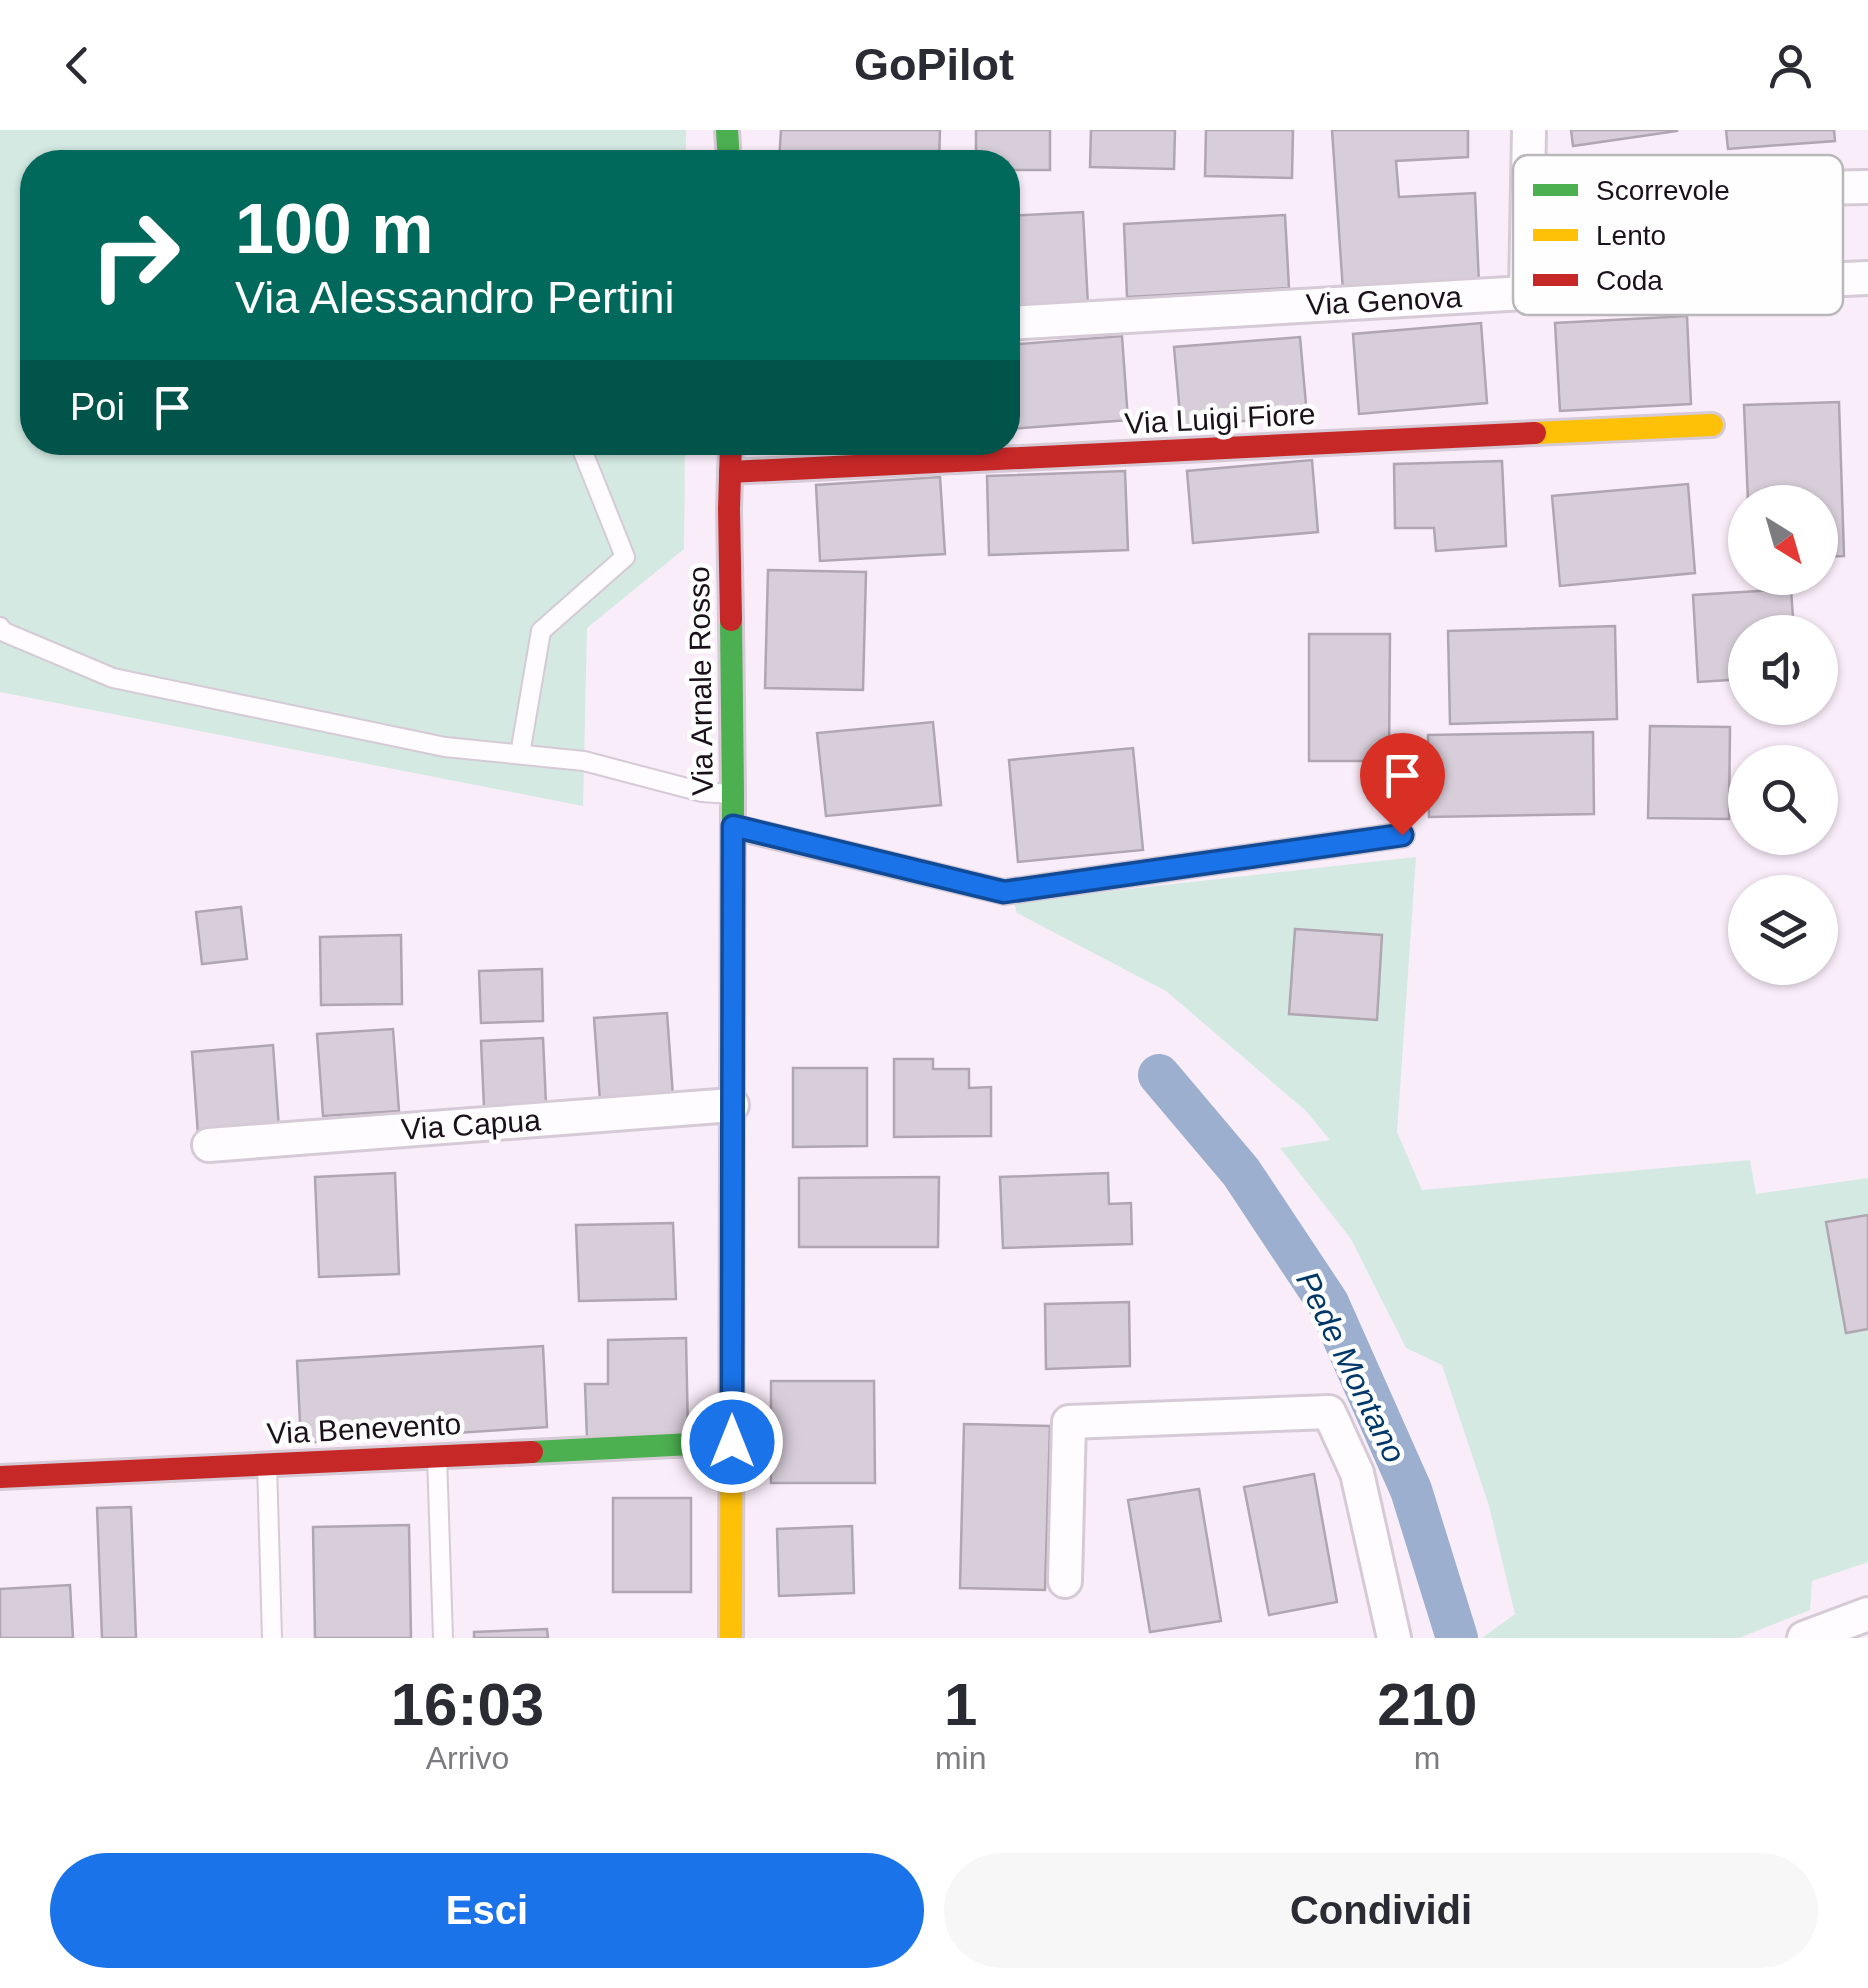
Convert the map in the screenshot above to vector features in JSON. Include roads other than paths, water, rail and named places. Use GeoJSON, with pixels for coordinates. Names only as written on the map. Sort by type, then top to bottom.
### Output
{"type":"FeatureCollection","features":[{"type":"Feature","properties":{"kind":"street"},"geometry":{"type":"LineString","coordinates":[[1529,130],[1529,155]]}},
{"type":"Feature","properties":{"kind":"street"},"geometry":{"type":"LineString","coordinates":[[1843,188],[1868,187]]}},
{"type":"Feature","properties":{"kind":"street","name":"Via Genova"},"geometry":{"type":"LineString","coordinates":[[1843,279],[1868,278]]}},
{"type":"Feature","properties":{"kind":"street","name":"Via Genova"},"geometry":{"type":"LineString","coordinates":[[1020,322],[1513,294]]}},
{"type":"Feature","properties":{"kind":"street","name":"Via Luigi Fiore"},"geometry":{"type":"LineString","coordinates":[[730,472],[1712,425]]}},
{"type":"Feature","properties":{"kind":"street","name":"Via Arnale Rosso"},"geometry":{"type":"LineString","coordinates":[[731,455],[731,1638]]}},
{"type":"Feature","properties":{"kind":"street"},"geometry":{"type":"LineString","coordinates":[[733,838],[1004,892],[1402,835]]}},
{"type":"Feature","properties":{"kind":"street","name":"Via Capua"},"geometry":{"type":"LineString","coordinates":[[209,1145],[732,1105]]}},
{"type":"Feature","properties":{"kind":"street"},"geometry":{"type":"LineString","coordinates":[[1065,1582],[1069,1422],[1329,1412],[1356,1473],[1394,1638]]}},
{"type":"Feature","properties":{"kind":"street","name":"Via Benevento"},"geometry":{"type":"LineString","coordinates":[[0,1477],[732,1442]]}},
{"type":"Feature","properties":{"kind":"street"},"geometry":{"type":"LineString","coordinates":[[1804,1638],[1868,1614]]}},
{"type":"Feature","properties":{"kind":"lane"},"geometry":{"type":"LineString","coordinates":[[520,754],[541,631],[625,557],[583,455]]}},
{"type":"Feature","properties":{"kind":"lane"},"geometry":{"type":"LineString","coordinates":[[0,628],[113,678],[445,746],[584,761],[702,792],[733,794]]}},
{"type":"Feature","properties":{"kind":"lane"},"geometry":{"type":"LineString","coordinates":[[437,1456],[444,1638]]}},
{"type":"Feature","properties":{"kind":"lane"},"geometry":{"type":"LineString","coordinates":[[268,1464],[272,1638]]}},
{"type":"Feature","properties":{"kind":"waterway","name":"Pede Montano"},"geometry":{"type":"LineString","coordinates":[[1159,1075],[1241,1172],[1328,1303],[1411,1490],[1457,1638]]}}]}
